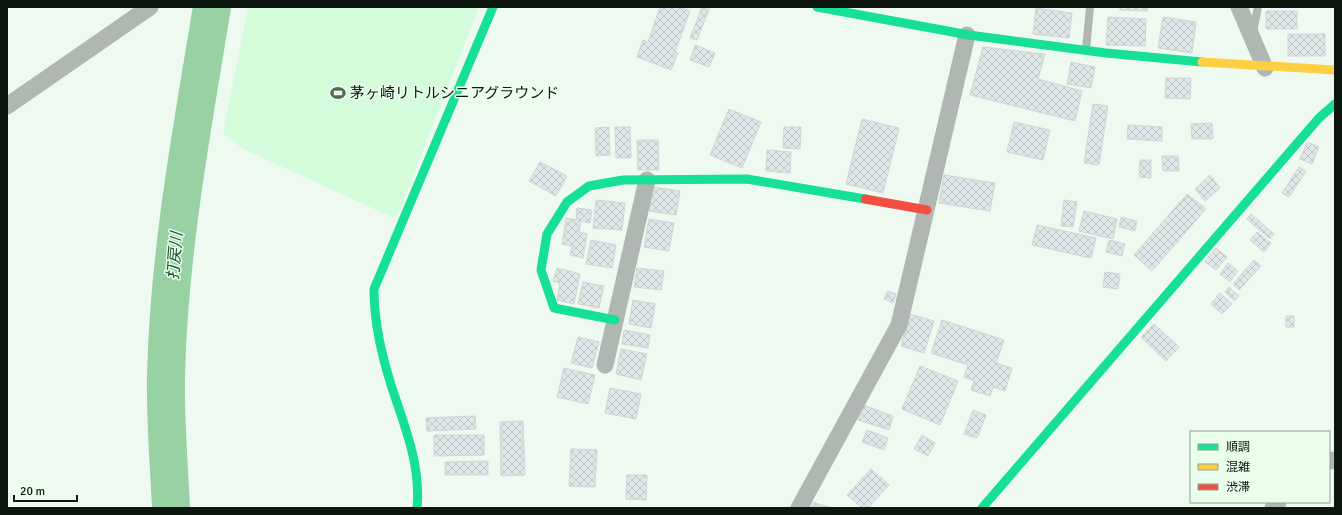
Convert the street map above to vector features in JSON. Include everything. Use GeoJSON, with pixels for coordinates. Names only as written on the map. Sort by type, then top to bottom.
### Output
{"type":"FeatureCollection","features":[{"type":"Feature","properties":{"kind":"street"},"geometry":{"type":"LineString","coordinates":[[7,106],[150,7]]}},
{"type":"Feature","properties":{"kind":"street"},"geometry":{"type":"LineString","coordinates":[[417,508],[419,497],[416,464],[378,336],[373,311],[374,289],[493,7]]}},
{"type":"Feature","properties":{"kind":"street"},"geometry":{"type":"LineString","coordinates":[[817,7],[967,35],[1086,51],[1265,68],[1335,70]]}},
{"type":"Feature","properties":{"kind":"street"},"geometry":{"type":"LineString","coordinates":[[1239,7],[1265,68]]}},
{"type":"Feature","properties":{"kind":"street"},"geometry":{"type":"LineString","coordinates":[[799,508],[899,325],[967,35]]}},
{"type":"Feature","properties":{"kind":"street"},"geometry":{"type":"LineString","coordinates":[[982,508],[1319,118],[1335,104]]}},
{"type":"Feature","properties":{"kind":"street"},"geometry":{"type":"LineString","coordinates":[[615,320],[554,308],[541,270],[547,234],[567,202],[590,186],[623,180],[747,179],[926,210]]}},
{"type":"Feature","properties":{"kind":"street"},"geometry":{"type":"LineString","coordinates":[[605,365],[647,180]]}},
{"type":"Feature","properties":{"kind":"lane"},"geometry":{"type":"LineString","coordinates":[[1086,51],[1090,7]]}},
{"type":"Feature","properties":{"kind":"lane"},"geometry":{"type":"LineString","coordinates":[[1252,35],[1258,7]]}},
{"type":"Feature","properties":{"kind":"green space","name":"茅ヶ崎リトルシニアグラウンド"},"geometry":{"type":"Polygon","coordinates":[[[248,7],[479,7],[399,212],[394,218],[243,149],[223,133],[248,7]]]}},
{"type":"Feature","properties":{"kind":"building"},"geometry":{"type":"Polygon","coordinates":[[[660,7],[680,7],[690,11],[675,52],[678,53],[671,70],[637,57],[643,40],[648,42],[660,7]]]}},
{"type":"Feature","properties":{"kind":"building"},"geometry":{"type":"Polygon","coordinates":[[[702,7],[710,7],[697,40],[690,38],[702,7]]]}},
{"type":"Feature","properties":{"kind":"building"},"geometry":{"type":"Polygon","coordinates":[[[1120,7],[1148,7],[1147,11],[1120,10],[1120,7]]]}},
{"type":"Feature","properties":{"kind":"building"},"geometry":{"type":"Polygon","coordinates":[[[1036,8],[1072,13],[1069,38],[1033,34],[1036,8]]]}},
{"type":"Feature","properties":{"kind":"building"},"geometry":{"type":"Polygon","coordinates":[[[1266,11],[1297,11],[1297,29],[1266,29],[1266,11]]]}},
{"type":"Feature","properties":{"kind":"building"},"geometry":{"type":"Polygon","coordinates":[[[1108,17],[1146,19],[1145,46],[1106,45],[1108,17]]]}},
{"type":"Feature","properties":{"kind":"building"},"geometry":{"type":"Polygon","coordinates":[[[1163,17],[1196,22],[1192,53],[1158,48],[1163,17]]]}},
{"type":"Feature","properties":{"kind":"building"},"geometry":{"type":"Polygon","coordinates":[[[1288,34],[1325,34],[1325,56],[1288,56],[1288,34]]]}},
{"type":"Feature","properties":{"kind":"building"},"geometry":{"type":"Polygon","coordinates":[[[695,45],[715,53],[709,67],[690,60],[695,45]]]}},
{"type":"Feature","properties":{"kind":"building"},"geometry":{"type":"Polygon","coordinates":[[[983,47],[1045,54],[1038,79],[1082,91],[1075,121],[970,95],[983,47]]]}},
{"type":"Feature","properties":{"kind":"building"},"geometry":{"type":"Polygon","coordinates":[[[1071,62],[1095,67],[1091,88],[1067,84],[1071,62]]]}},
{"type":"Feature","properties":{"kind":"building"},"geometry":{"type":"Polygon","coordinates":[[[1166,78],[1191,78],[1190,99],[1165,98],[1166,78]]]}},
{"type":"Feature","properties":{"kind":"building"},"geometry":{"type":"Polygon","coordinates":[[[1093,104],[1108,106],[1099,165],[1084,163],[1093,104]]]}},
{"type":"Feature","properties":{"kind":"building"},"geometry":{"type":"Polygon","coordinates":[[[729,109],[761,122],[742,168],[710,155],[729,109]]]}},
{"type":"Feature","properties":{"kind":"building"},"geometry":{"type":"Polygon","coordinates":[[[862,119],[899,128],[883,193],[846,184],[862,119]]]}},
{"type":"Feature","properties":{"kind":"building"},"geometry":{"type":"Polygon","coordinates":[[[1014,122],[1050,130],[1043,160],[1007,152],[1014,122]]]}},
{"type":"Feature","properties":{"kind":"building"},"geometry":{"type":"Polygon","coordinates":[[[1212,123],[1213,139],[1192,139],[1191,124],[1212,123]]]}},
{"type":"Feature","properties":{"kind":"building"},"geometry":{"type":"Polygon","coordinates":[[[1128,125],[1162,127],[1162,141],[1127,139],[1128,125]]]}},
{"type":"Feature","properties":{"kind":"building"},"geometry":{"type":"Polygon","coordinates":[[[609,127],[610,155],[596,156],[595,128],[609,127]]]}},
{"type":"Feature","properties":{"kind":"building"},"geometry":{"type":"Polygon","coordinates":[[[615,127],[630,127],[631,158],[616,158],[615,127]]]}},
{"type":"Feature","properties":{"kind":"building"},"geometry":{"type":"Polygon","coordinates":[[[784,127],[801,127],[800,149],[783,148],[784,127]]]}},
{"type":"Feature","properties":{"kind":"building"},"geometry":{"type":"Polygon","coordinates":[[[637,140],[658,140],[659,170],[638,170],[637,140]]]}},
{"type":"Feature","properties":{"kind":"building"},"geometry":{"type":"Polygon","coordinates":[[[1307,142],[1319,147],[1312,164],[1300,159],[1307,142]]]}},
{"type":"Feature","properties":{"kind":"building"},"geometry":{"type":"Polygon","coordinates":[[[767,150],[791,152],[790,173],[766,171],[767,150]]]}},
{"type":"Feature","properties":{"kind":"building"},"geometry":{"type":"Polygon","coordinates":[[[1162,156],[1178,156],[1179,171],[1163,171],[1162,156]]]}},
{"type":"Feature","properties":{"kind":"building"},"geometry":{"type":"Polygon","coordinates":[[[1140,160],[1151,160],[1151,178],[1139,177],[1140,160]]]}},
{"type":"Feature","properties":{"kind":"building"},"geometry":{"type":"Polygon","coordinates":[[[540,162],[567,176],[556,196],[529,181],[540,162]]]}},
{"type":"Feature","properties":{"kind":"building"},"geometry":{"type":"Polygon","coordinates":[[[1299,167],[1306,171],[1289,197],[1282,193],[1299,167]]]}},
{"type":"Feature","properties":{"kind":"building"},"geometry":{"type":"Polygon","coordinates":[[[944,175],[995,183],[990,211],[939,203],[944,175]]]}},
{"type":"Feature","properties":{"kind":"building"},"geometry":{"type":"Polygon","coordinates":[[[1210,175],[1220,188],[1205,201],[1195,189],[1210,175]]]}},
{"type":"Feature","properties":{"kind":"building"},"geometry":{"type":"Polygon","coordinates":[[[652,187],[680,191],[676,215],[649,211],[652,187]]]}},
{"type":"Feature","properties":{"kind":"building"},"geometry":{"type":"Polygon","coordinates":[[[1187,194],[1206,209],[1152,271],[1134,255],[1187,194]]]}},
{"type":"Feature","properties":{"kind":"building"},"geometry":{"type":"Polygon","coordinates":[[[596,200],[625,203],[622,230],[593,228],[596,200]]]}},
{"type":"Feature","properties":{"kind":"building"},"geometry":{"type":"Polygon","coordinates":[[[1064,200],[1077,202],[1073,227],[1061,226],[1064,200]]]}},
{"type":"Feature","properties":{"kind":"building"},"geometry":{"type":"Polygon","coordinates":[[[577,208],[592,210],[590,223],[581,221],[579,232],[587,234],[583,258],[570,255],[572,246],[562,244],[566,218],[576,220],[577,208]]]}},
{"type":"Feature","properties":{"kind":"building"},"geometry":{"type":"Polygon","coordinates":[[[1084,211],[1117,219],[1113,239],[1079,231],[1084,211]]]}},
{"type":"Feature","properties":{"kind":"building"},"geometry":{"type":"Polygon","coordinates":[[[1251,214],[1274,234],[1270,239],[1247,219],[1251,214]]]}},
{"type":"Feature","properties":{"kind":"building"},"geometry":{"type":"Polygon","coordinates":[[[1121,217],[1137,221],[1135,231],[1119,227],[1121,217]]]}},
{"type":"Feature","properties":{"kind":"building"},"geometry":{"type":"Polygon","coordinates":[[[649,219],[674,223],[669,251],[644,247],[649,219]]]}},
{"type":"Feature","properties":{"kind":"building"},"geometry":{"type":"Polygon","coordinates":[[[1037,225],[1096,238],[1091,258],[1032,245],[1037,225]]]}},
{"type":"Feature","properties":{"kind":"building"},"geometry":{"type":"Polygon","coordinates":[[[1257,232],[1271,243],[1264,252],[1250,240],[1257,232]]]}},
{"type":"Feature","properties":{"kind":"building"},"geometry":{"type":"Polygon","coordinates":[[[591,240],[616,245],[612,268],[586,264],[591,240]]]}},
{"type":"Feature","properties":{"kind":"building"},"geometry":{"type":"Polygon","coordinates":[[[1109,240],[1125,244],[1122,256],[1106,252],[1109,240]]]}},
{"type":"Feature","properties":{"kind":"building"},"geometry":{"type":"Polygon","coordinates":[[[1216,248],[1227,257],[1216,270],[1205,262],[1216,248]]]}},
{"type":"Feature","properties":{"kind":"building"},"geometry":{"type":"Polygon","coordinates":[[[1254,260],[1261,266],[1239,290],[1233,284],[1254,260]]]}},
{"type":"Feature","properties":{"kind":"building"},"geometry":{"type":"Polygon","coordinates":[[[1228,263],[1238,271],[1230,282],[1220,274],[1228,263]]]}},
{"type":"Feature","properties":{"kind":"building"},"geometry":{"type":"Polygon","coordinates":[[[557,268],[580,274],[574,304],[557,300],[560,283],[553,281],[557,268]]]}},
{"type":"Feature","properties":{"kind":"building"},"geometry":{"type":"Polygon","coordinates":[[[637,268],[664,271],[661,290],[634,287],[637,268]]]}},
{"type":"Feature","properties":{"kind":"building"},"geometry":{"type":"Polygon","coordinates":[[[1105,272],[1120,274],[1118,289],[1103,287],[1105,272]]]}},
{"type":"Feature","properties":{"kind":"building"},"geometry":{"type":"Polygon","coordinates":[[[583,282],[604,286],[599,308],[578,304],[583,282]]]}},
{"type":"Feature","properties":{"kind":"building"},"geometry":{"type":"Polygon","coordinates":[[[1229,287],[1239,296],[1234,301],[1225,292],[1229,287]]]}},
{"type":"Feature","properties":{"kind":"building"},"geometry":{"type":"Polygon","coordinates":[[[888,291],[896,294],[893,303],[884,299],[888,291]]]}},
{"type":"Feature","properties":{"kind":"building"},"geometry":{"type":"Polygon","coordinates":[[[1220,293],[1232,304],[1222,314],[1211,304],[1220,293]]]}},
{"type":"Feature","properties":{"kind":"building"},"geometry":{"type":"Polygon","coordinates":[[[633,300],[655,304],[651,328],[629,324],[633,300]]]}},
{"type":"Feature","properties":{"kind":"building"},"geometry":{"type":"Polygon","coordinates":[[[910,314],[934,321],[924,353],[901,346],[910,314]]]}},
{"type":"Feature","properties":{"kind":"building"},"geometry":{"type":"Polygon","coordinates":[[[1286,316],[1294,316],[1294,327],[1286,327],[1286,316]]]}},
{"type":"Feature","properties":{"kind":"building"},"geometry":{"type":"Polygon","coordinates":[[[942,320],[1004,340],[996,363],[1012,368],[1005,391],[993,387],[990,396],[971,390],[974,381],[964,377],[968,365],[931,353],[942,320]]]}},
{"type":"Feature","properties":{"kind":"building"},"geometry":{"type":"Polygon","coordinates":[[[1154,324],[1179,347],[1166,361],[1141,337],[1154,324]]]}},
{"type":"Feature","properties":{"kind":"building"},"geometry":{"type":"Polygon","coordinates":[[[624,330],[650,335],[648,348],[622,344],[624,330]]]}},
{"type":"Feature","properties":{"kind":"building"},"geometry":{"type":"Polygon","coordinates":[[[578,337],[599,342],[592,368],[571,363],[578,337]]]}},
{"type":"Feature","properties":{"kind":"building"},"geometry":{"type":"Polygon","coordinates":[[[621,349],[647,354],[641,380],[616,374],[621,349]]]}},
{"type":"Feature","properties":{"kind":"building"},"geometry":{"type":"Polygon","coordinates":[[[920,366],[958,381],[940,425],[902,409],[920,366]]]}},
{"type":"Feature","properties":{"kind":"building"},"geometry":{"type":"Polygon","coordinates":[[[564,368],[595,375],[588,404],[557,397],[564,368]]]}},
{"type":"Feature","properties":{"kind":"building"},"geometry":{"type":"Polygon","coordinates":[[[610,388],[641,394],[636,419],[605,413],[610,388]]]}},
{"type":"Feature","properties":{"kind":"building"},"geometry":{"type":"Polygon","coordinates":[[[863,405],[893,416],[889,430],[858,420],[863,405]]]}},
{"type":"Feature","properties":{"kind":"building"},"geometry":{"type":"Polygon","coordinates":[[[973,410],[986,415],[977,438],[964,434],[973,410]]]}},
{"type":"Feature","properties":{"kind":"building"},"geometry":{"type":"Polygon","coordinates":[[[475,416],[476,429],[427,431],[426,418],[475,416]]]}},
{"type":"Feature","properties":{"kind":"building"},"geometry":{"type":"Polygon","coordinates":[[[523,421],[525,475],[501,476],[500,422],[523,421]]]}},
{"type":"Feature","properties":{"kind":"building"},"geometry":{"type":"Polygon","coordinates":[[[867,430],[888,438],[884,450],[862,442],[867,430]]]}},
{"type":"Feature","properties":{"kind":"building"},"geometry":{"type":"Polygon","coordinates":[[[434,435],[484,435],[484,455],[434,456],[434,435]]]}},
{"type":"Feature","properties":{"kind":"building"},"geometry":{"type":"Polygon","coordinates":[[[922,435],[935,443],[928,456],[914,449],[922,435]]]}},
{"type":"Feature","properties":{"kind":"building"},"geometry":{"type":"Polygon","coordinates":[[[571,449],[597,450],[595,487],[569,486],[571,449]]]}},
{"type":"Feature","properties":{"kind":"building"},"geometry":{"type":"Polygon","coordinates":[[[488,461],[488,475],[445,475],[445,462],[488,461]]]}},
{"type":"Feature","properties":{"kind":"building"},"geometry":{"type":"Polygon","coordinates":[[[871,469],[889,485],[868,508],[862,508],[847,495],[871,469]]]}},
{"type":"Feature","properties":{"kind":"building"},"geometry":{"type":"Polygon","coordinates":[[[627,475],[647,475],[646,500],[626,499],[627,475]]]}},
{"type":"Feature","properties":{"kind":"building"},"geometry":{"type":"Polygon","coordinates":[[[812,502],[829,507],[810,508],[812,502]]]}},
{"type":"Feature","properties":{"kind":"waterway","name":"打戻川"},"geometry":{"type":"LineString","coordinates":[[171,508],[166,392],[168,329],[177,236],[189,144],[212,7]]}},
{"type":"Feature","properties":{"kind":"traffic: fast"},"geometry":{"type":"LineString","coordinates":[[417,508],[417,477],[407,432],[382,352],[375,315],[374,289],[493,7]]}},
{"type":"Feature","properties":{"kind":"traffic: fast"},"geometry":{"type":"LineString","coordinates":[[817,7],[969,35],[1106,53],[1202,62]]}},
{"type":"Feature","properties":{"kind":"traffic: fast"},"geometry":{"type":"LineString","coordinates":[[982,508],[1319,118],[1335,104]]}},
{"type":"Feature","properties":{"kind":"traffic: fast"},"geometry":{"type":"LineString","coordinates":[[615,320],[554,308],[541,270],[547,234],[567,202],[589,186],[623,180],[747,179],[865,199]]}},
{"type":"Feature","properties":{"kind":"traffic: slow"},"geometry":{"type":"LineString","coordinates":[[1202,62],[1335,70]]}},
{"type":"Feature","properties":{"kind":"traffic: jam"},"geometry":{"type":"LineString","coordinates":[[865,199],[927,210]]}},
{"type":"Feature","properties":{"kind":"place","name":"茅ヶ崎リトルシニアグラウンド"},"geometry":{"type":"Point","coordinates":[338,93]}}]}
